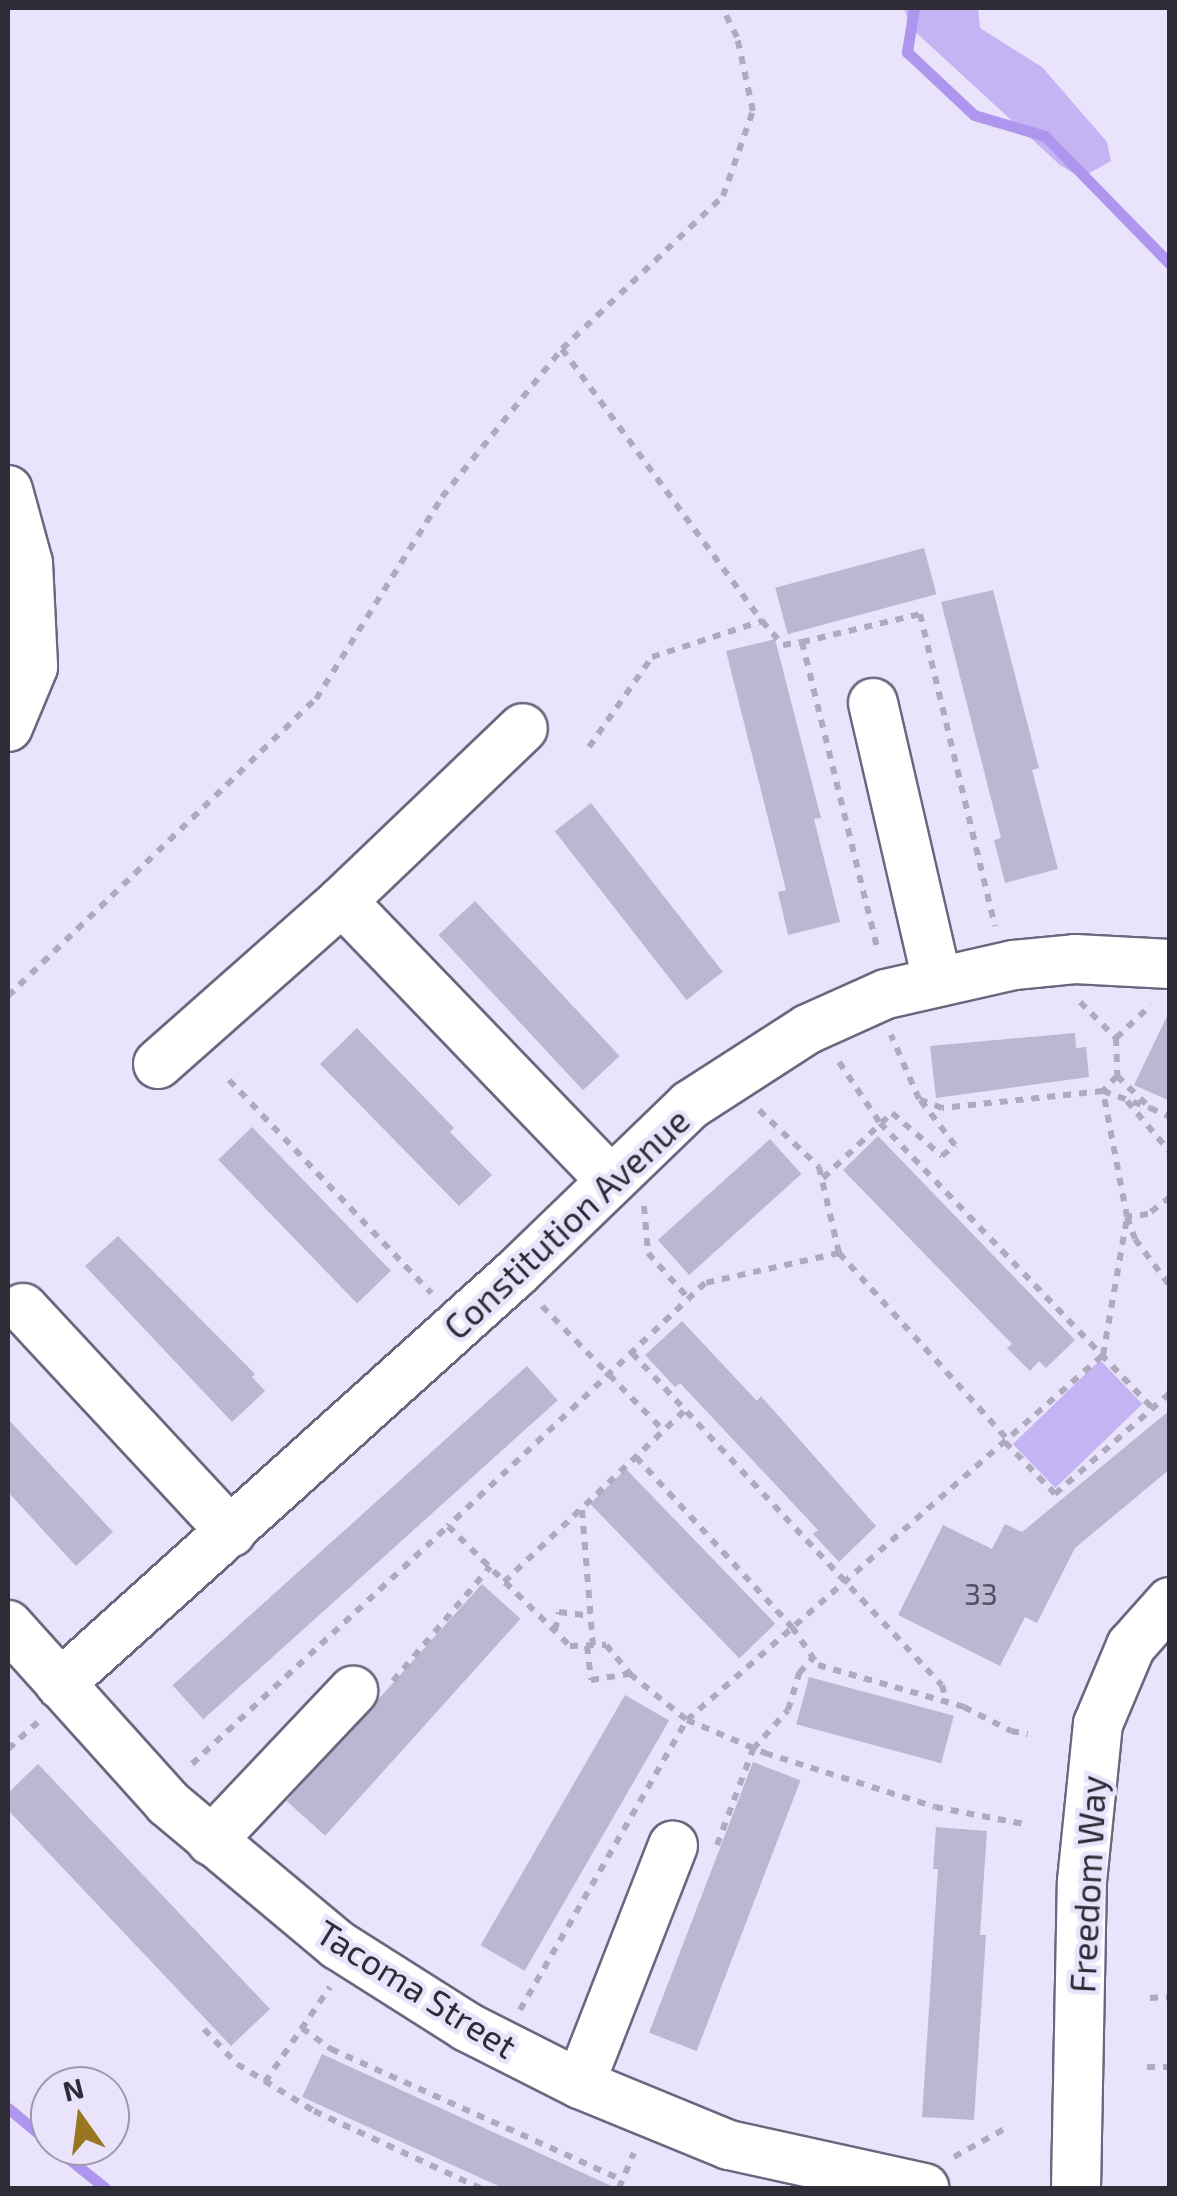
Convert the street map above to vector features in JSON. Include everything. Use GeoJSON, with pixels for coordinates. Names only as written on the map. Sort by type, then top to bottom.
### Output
{"type":"FeatureCollection","features":[{"type":"Feature","properties":{"kind":"street"},"geometry":{"type":"LineString","coordinates":[[8,490],[28,564],[32,667],[8,728]]}},
{"type":"Feature","properties":{"kind":"street"},"geometry":{"type":"LineString","coordinates":[[873,703],[937,980]]}},
{"type":"Feature","properties":{"kind":"street"},"geometry":{"type":"LineString","coordinates":[[158,1064],[342,901],[523,728]]}},
{"type":"Feature","properties":{"kind":"street"},"geometry":{"type":"LineString","coordinates":[[342,901],[628,1191]]}},
{"type":"Feature","properties":{"kind":"street","name":"Constitution Avenue"},"geometry":{"type":"LineString","coordinates":[[53,1699],[231,1532],[628,1191],[690,1105],[808,1029],[886,994],[937,980],[1075,959],[1162,983]]}},
{"type":"Feature","properties":{"kind":"street"},"geometry":{"type":"LineString","coordinates":[[23,1308],[231,1532]]}},
{"type":"Feature","properties":{"kind":"street","name":"Freedom Way"},"geometry":{"type":"LineString","coordinates":[[1076,2188],[1082,1880],[1098,1724],[1132,1646],[1170,1602]]}},
{"type":"Feature","properties":{"kind":"street","name":"Tacoma Street"},"geometry":{"type":"LineString","coordinates":[[8,1625],[53,1699],[168,1804],[338,1945],[467,2028],[580,2084],[730,2144],[939,2173]]}},
{"type":"Feature","properties":{"kind":"street"},"geometry":{"type":"LineString","coordinates":[[211,1841],[353,1691]]}},
{"type":"Feature","properties":{"kind":"street"},"geometry":{"type":"LineString","coordinates":[[580,2084],[693,1852]]}},
{"type":"Feature","properties":{"kind":"path"},"geometry":{"type":"LineString","coordinates":[[8,996],[316,700],[442,497],[562,349],[723,196],[753,111],[737,37],[722,8]]}},
{"type":"Feature","properties":{"kind":"path"},"geometry":{"type":"LineString","coordinates":[[562,349],[783,644],[920,614],[995,926]]}},
{"type":"Feature","properties":{"kind":"path"},"geometry":{"type":"LineString","coordinates":[[589,747],[652,657],[762,620]]}},
{"type":"Feature","properties":{"kind":"path"},"geometry":{"type":"LineString","coordinates":[[802,642],[878,954]]}},
{"type":"Feature","properties":{"kind":"path"},"geometry":{"type":"LineString","coordinates":[[1116,1038],[1162,983]]}},
{"type":"Feature","properties":{"kind":"path"},"geometry":{"type":"LineString","coordinates":[[1075,997],[1116,1038],[1118,1076],[1150,1108]]}},
{"type":"Feature","properties":{"kind":"path"},"geometry":{"type":"LineString","coordinates":[[822,1179],[892,1113],[942,1156],[955,1145],[919,1099],[888,1027]]}},
{"type":"Feature","properties":{"kind":"path"},"geometry":{"type":"LineString","coordinates":[[832,1053],[880,1123],[1152,1408]]}},
{"type":"Feature","properties":{"kind":"path"},"geometry":{"type":"LineString","coordinates":[[1103,1091],[1118,1076]]}},
{"type":"Feature","properties":{"kind":"path"},"geometry":{"type":"LineString","coordinates":[[229,1080],[433,1295]]}},
{"type":"Feature","properties":{"kind":"path"},"geometry":{"type":"LineString","coordinates":[[919,1099],[942,1108],[1103,1091],[1170,1117]]}},
{"type":"Feature","properties":{"kind":"path"},"geometry":{"type":"LineString","coordinates":[[1103,1091],[1127,1216],[1136,1239],[1170,1286]]}},
{"type":"Feature","properties":{"kind":"path"},"geometry":{"type":"LineString","coordinates":[[1126,1100],[1170,1152]]}},
{"type":"Feature","properties":{"kind":"path"},"geometry":{"type":"LineString","coordinates":[[750,1103],[819,1167],[839,1253],[1055,1494],[1170,1392]]}},
{"type":"Feature","properties":{"kind":"path"},"geometry":{"type":"LineString","coordinates":[[628,1191],[648,1253],[689,1298]]}},
{"type":"Feature","properties":{"kind":"path"},"geometry":{"type":"LineString","coordinates":[[1127,1216],[1148,1214],[1170,1197]]}},
{"type":"Feature","properties":{"kind":"path"},"geometry":{"type":"LineString","coordinates":[[520,2012],[687,1720],[1103,1355],[1127,1216]]}},
{"type":"Feature","properties":{"kind":"path"},"geometry":{"type":"LineString","coordinates":[[192,1764],[705,1283],[839,1253]]}},
{"type":"Feature","properties":{"kind":"path"},"geometry":{"type":"LineString","coordinates":[[538,1301],[664,1432]]}},
{"type":"Feature","properties":{"kind":"path"},"geometry":{"type":"LineString","coordinates":[[632,1353],[942,1685],[947,1703]]}},
{"type":"Feature","properties":{"kind":"path"},"geometry":{"type":"LineString","coordinates":[[504,1582],[684,1411]]}},
{"type":"Feature","properties":{"kind":"path"},"geometry":{"type":"LineString","coordinates":[[636,1457],[792,1627],[818,1665],[947,1703],[1028,1734]]}},
{"type":"Feature","properties":{"kind":"path"},"geometry":{"type":"LineString","coordinates":[[582,1509],[590,1680],[630,1674]]}},
{"type":"Feature","properties":{"kind":"path"},"geometry":{"type":"LineString","coordinates":[[448,1526],[570,1646],[606,1646],[630,1674],[687,1720],[753,1749],[935,1807],[1024,1824]]}},
{"type":"Feature","properties":{"kind":"path"},"geometry":{"type":"LineString","coordinates":[[353,1691],[392,1683],[490,1568]]}},
{"type":"Feature","properties":{"kind":"path"},"geometry":{"type":"LineString","coordinates":[[555,1631],[560,1612],[590,1616]]}},
{"type":"Feature","properties":{"kind":"path"},"geometry":{"type":"LineString","coordinates":[[693,1852],[753,1749],[788,1710],[799,1673],[813,1658]]}},
{"type":"Feature","properties":{"kind":"path"},"geometry":{"type":"LineString","coordinates":[[8,1749],[53,1699]]}},
{"type":"Feature","properties":{"kind":"path"},"geometry":{"type":"LineString","coordinates":[[265,2082],[331,1986]]}},
{"type":"Feature","properties":{"kind":"path"},"geometry":{"type":"LineString","coordinates":[[1150,1998],[1170,1997]]}},
{"type":"Feature","properties":{"kind":"path"},"geometry":{"type":"LineString","coordinates":[[302,2028],[331,2049],[621,2184],[636,2150]]}},
{"type":"Feature","properties":{"kind":"path"},"geometry":{"type":"LineString","coordinates":[[204,2029],[236,2064],[314,2111],[480,2188]]}},
{"type":"Feature","properties":{"kind":"path"},"geometry":{"type":"LineString","coordinates":[[1147,2068],[1170,2067]]}},
{"type":"Feature","properties":{"kind":"path"},"geometry":{"type":"LineString","coordinates":[[939,2173],[1008,2127]]}},
{"type":"Feature","properties":{"kind":"shaded area"},"geometry":{"type":"Polygon","coordinates":[[[904,8],[978,8],[980,28],[1042,67],[1107,142],[1111,161],[1081,178],[1060,165],[910,27],[904,8]]]}},
{"type":"Feature","properties":{"kind":"shaded area"},"geometry":{"type":"Polygon","coordinates":[[[1100,1360],[1142,1404],[1055,1488],[1013,1444],[1100,1360]]]}},
{"type":"Feature","properties":{"kind":"building"},"geometry":{"type":"Polygon","coordinates":[[[924,548],[936,594],[788,634],[775,588],[924,548]]]}},
{"type":"Feature","properties":{"kind":"building"},"geometry":{"type":"Polygon","coordinates":[[[993,590],[1039,768],[1032,770],[1058,869],[1005,883],[994,840],[1001,838],[941,602],[993,590]]]}},
{"type":"Feature","properties":{"kind":"building"},"geometry":{"type":"Polygon","coordinates":[[[775,639],[821,818],[814,819],[840,922],[788,935],[778,892],[786,890],[726,651],[775,639]]]}},
{"type":"Feature","properties":{"kind":"building"},"geometry":{"type":"Polygon","coordinates":[[[591,803],[723,972],[687,1000],[555,831],[591,803]]]}},
{"type":"Feature","properties":{"kind":"building"},"geometry":{"type":"Polygon","coordinates":[[[475,901],[620,1056],[583,1090],[438,935],[475,901]]]}},
{"type":"Feature","properties":{"kind":"building"},"geometry":{"type":"Polygon","coordinates":[[[1170,1010],[1170,1101],[1134,1085],[1170,1010]]]}},
{"type":"Feature","properties":{"kind":"building"},"geometry":{"type":"Polygon","coordinates":[[[357,1028],[454,1128],[450,1132],[492,1175],[459,1206],[320,1064],[357,1028]]]}},
{"type":"Feature","properties":{"kind":"building"},"geometry":{"type":"Polygon","coordinates":[[[1075,1033],[1076,1048],[1086,1047],[1089,1077],[936,1098],[930,1046],[1075,1033]]]}},
{"type":"Feature","properties":{"kind":"building"},"geometry":{"type":"Polygon","coordinates":[[[252,1127],[391,1271],[357,1304],[218,1160],[252,1127]]]}},
{"type":"Feature","properties":{"kind":"building"},"geometry":{"type":"Polygon","coordinates":[[[878,1136],[1075,1340],[1046,1368],[1039,1361],[1030,1371],[1007,1348],[1012,1344],[843,1170],[878,1136]]]}},
{"type":"Feature","properties":{"kind":"building"},"geometry":{"type":"Polygon","coordinates":[[[770,1139],[801,1174],[689,1275],[658,1240],[770,1139]]]}},
{"type":"Feature","properties":{"kind":"building"},"geometry":{"type":"Polygon","coordinates":[[[118,1236],[255,1374],[252,1377],[265,1391],[232,1422],[85,1266],[118,1236]]]}},
{"type":"Feature","properties":{"kind":"building"},"geometry":{"type":"Polygon","coordinates":[[[682,1321],[757,1401],[761,1396],[876,1526],[839,1562],[813,1534],[818,1530],[680,1383],[675,1387],[645,1355],[682,1321]]]}},
{"type":"Feature","properties":{"kind":"building"},"geometry":{"type":"Polygon","coordinates":[[[527,1366],[558,1400],[203,1719],[173,1685],[527,1366]]]}},
{"type":"Feature","properties":{"kind":"building"},"geometry":{"type":"Polygon","coordinates":[[[1170,1410],[1170,1469],[1075,1548],[1037,1623],[1025,1617],[1000,1666],[898,1615],[943,1525],[992,1549],[1005,1524],[1022,1532],[1170,1410]]]}},
{"type":"Feature","properties":{"kind":"building"},"geometry":{"type":"Polygon","coordinates":[[[8,1419],[113,1532],[76,1566],[8,1492],[8,1419]]]}},
{"type":"Feature","properties":{"kind":"building"},"geometry":{"type":"Polygon","coordinates":[[[626,1469],[775,1624],[739,1658],[590,1504],[626,1469]]]}},
{"type":"Feature","properties":{"kind":"building"},"geometry":{"type":"Polygon","coordinates":[[[482,1584],[521,1619],[325,1836],[287,1801],[482,1584]]]}},
{"type":"Feature","properties":{"kind":"building"},"geometry":{"type":"Polygon","coordinates":[[[809,1677],[954,1716],[941,1763],[796,1724],[809,1677]]]}},
{"type":"Feature","properties":{"kind":"building"},"geometry":{"type":"Polygon","coordinates":[[[625,1695],[669,1720],[525,1971],[480,1945],[625,1695]]]}},
{"type":"Feature","properties":{"kind":"building"},"geometry":{"type":"Polygon","coordinates":[[[753,1762],[801,1780],[697,2051],[649,2033],[753,1762]]]}},
{"type":"Feature","properties":{"kind":"building"},"geometry":{"type":"Polygon","coordinates":[[[38,1764],[270,2009],[231,2046],[8,1810],[8,1793],[38,1764]]]}},
{"type":"Feature","properties":{"kind":"building"},"geometry":{"type":"Polygon","coordinates":[[[936,1827],[987,1831],[980,1935],[986,1935],[974,2120],[922,2117],[938,1869],[933,1869],[936,1827]]]}},
{"type":"Feature","properties":{"kind":"building"},"geometry":{"type":"Polygon","coordinates":[[[322,2054],[616,2188],[503,2188],[302,2097],[322,2054]]]}},
{"type":"Feature","properties":{"kind":"waterway"},"geometry":{"type":"LineString","coordinates":[[914,8],[907,52],[974,115],[1045,136],[1170,264]]}},
{"type":"Feature","properties":{"kind":"waterway"},"geometry":{"type":"LineString","coordinates":[[8,2108],[30,2126]]}},
{"type":"Feature","properties":{"kind":"waterway"},"geometry":{"type":"LineString","coordinates":[[78,2166],[105,2188]]}}]}
